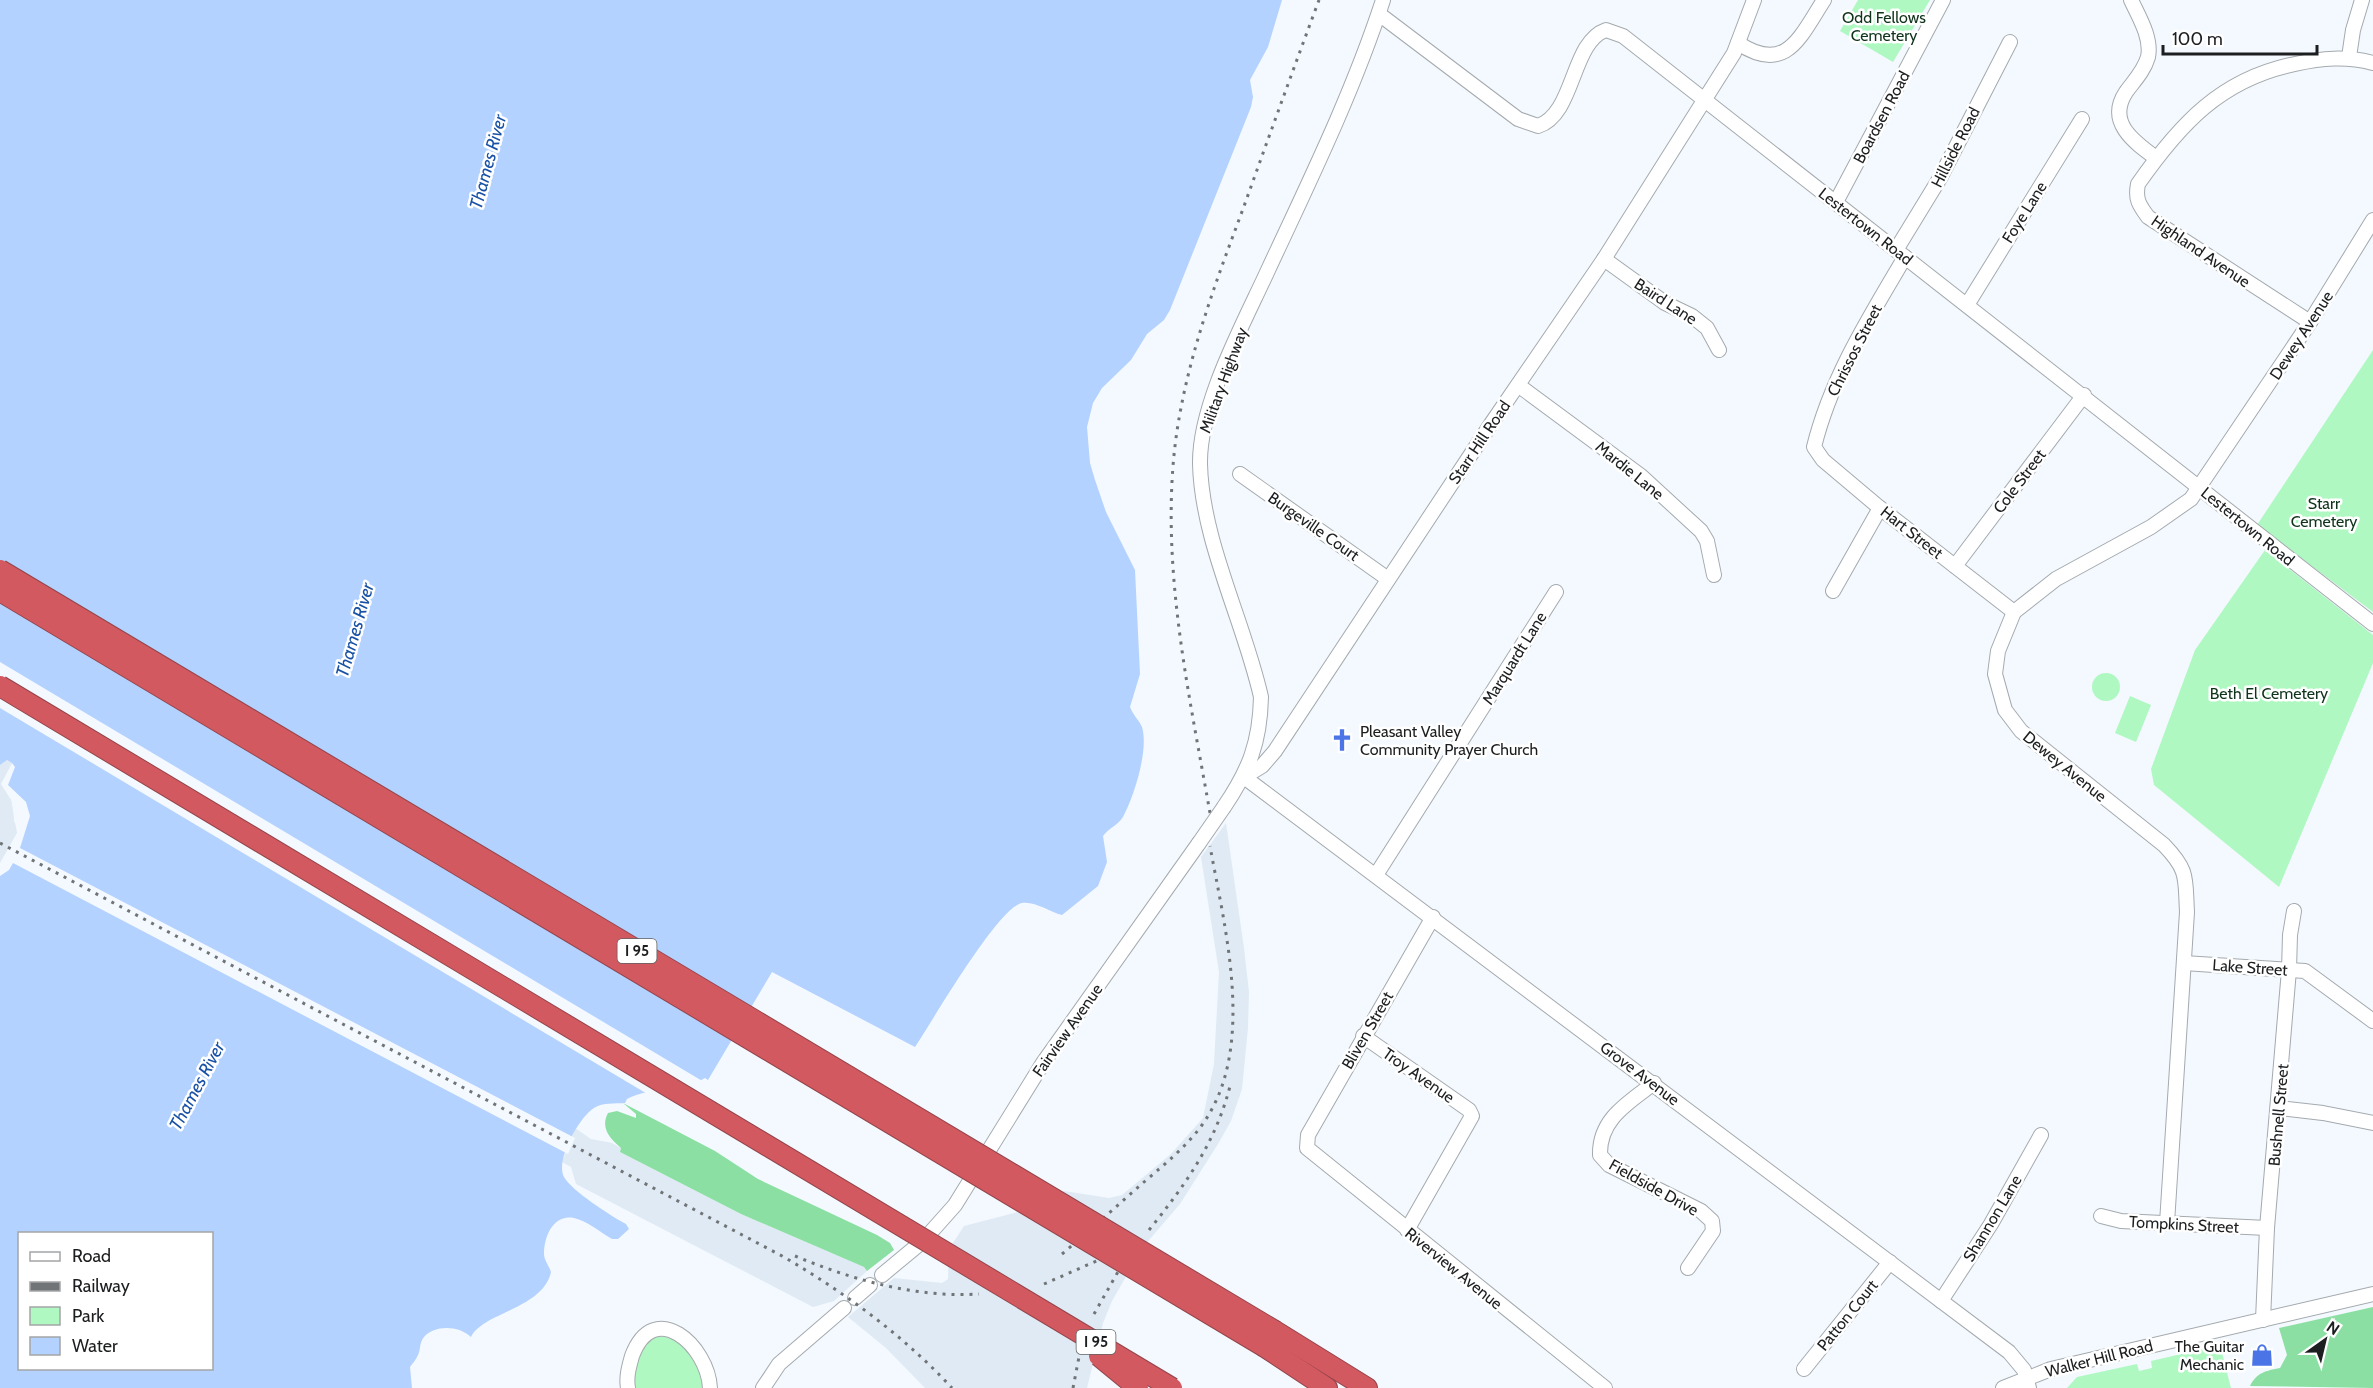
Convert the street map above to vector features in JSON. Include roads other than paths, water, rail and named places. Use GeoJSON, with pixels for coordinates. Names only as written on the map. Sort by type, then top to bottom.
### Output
{"type":"FeatureCollection","features":[{"type":"Feature","properties":{"kind":"highway","name":"I 95"},"geometry":{"type":"LineString","coordinates":[[0,570],[1270,1339],[1367,1388]]}},
{"type":"Feature","properties":{"kind":"highway"},"geometry":{"type":"LineString","coordinates":[[0,591],[1270,1339],[1327,1388]]}},
{"type":"Feature","properties":{"kind":"highway","name":"I 95"},"geometry":{"type":"LineString","coordinates":[[0,686],[1172,1388]]}},
{"type":"Feature","properties":{"kind":"highway"},"geometry":{"type":"LineString","coordinates":[[1020,1296],[1138,1388]]}},
{"type":"Feature","properties":{"kind":"street","name":"Military Highway"},"geometry":{"type":"LineString","coordinates":[[1244,777],[1258,733],[1261,697],[1252,659],[1212,535],[1201,486],[1202,439],[1227,361],[1328,140],[1383,0]]}},
{"type":"Feature","properties":{"kind":"street","name":"Starr Hill Road"},"geometry":{"type":"LineString","coordinates":[[1244,777],[1262,766],[1275,751],[1604,259],[1738,43],[1754,0]]}},
{"type":"Feature","properties":{"kind":"street"},"geometry":{"type":"LineString","coordinates":[[1738,43],[1762,55],[1779,55],[1789,50],[1797,42],[1824,0]]}},
{"type":"Feature","properties":{"kind":"street","name":"Boardsen Road"},"geometry":{"type":"LineString","coordinates":[[1836,202],[1943,0]]}},
{"type":"Feature","properties":{"kind":"street"},"geometry":{"type":"LineString","coordinates":[[2131,0],[2148,40],[2148,55],[2143,70],[2124,95],[2119,112],[2122,129],[2156,158]]}},
{"type":"Feature","properties":{"kind":"street"},"geometry":{"type":"LineString","coordinates":[[2349,57],[2353,30],[2362,0]]}},
{"type":"Feature","properties":{"kind":"street","name":"Lestertown Road"},"geometry":{"type":"LineString","coordinates":[[1378,14],[1529,125],[1538,126],[1554,117],[1592,39],[1606,30],[1623,36],[2084,395],[2373,624]]}},
{"type":"Feature","properties":{"kind":"street","name":"Hillside Road"},"geometry":{"type":"LineString","coordinates":[[1901,253],[2010,42]]}},
{"type":"Feature","properties":{"kind":"street","name":"Highland Avenue"},"geometry":{"type":"LineString","coordinates":[[2310,322],[2148,216],[2139,204],[2136,194],[2138,184],[2182,126],[2209,101],[2242,80],[2275,68],[2349,57],[2373,63]]}},
{"type":"Feature","properties":{"kind":"street","name":"Foye Lane"},"geometry":{"type":"LineString","coordinates":[[1967,305],[2082,119]]}},
{"type":"Feature","properties":{"kind":"street","name":"Dewey Avenue"},"geometry":{"type":"LineString","coordinates":[[2167,1223],[2184,963],[2185,872],[2178,860],[2164,845],[2021,731],[2005,710],[1995,674],[1998,651],[2014,612],[2064,574],[2151,527],[2191,499],[2310,322],[2373,220]]}},
{"type":"Feature","properties":{"kind":"street","name":"Chrissos Street"},"geometry":{"type":"LineString","coordinates":[[1814,447],[1821,417],[1833,388],[1901,253]]}},
{"type":"Feature","properties":{"kind":"street","name":"Baird Lane"},"geometry":{"type":"LineString","coordinates":[[1604,259],[1665,303],[1692,316],[1707,328],[1719,350]]}},
{"type":"Feature","properties":{"kind":"street","name":"Mardie Lane"},"geometry":{"type":"LineString","coordinates":[[1518,385],[1641,476],[1701,531],[1707,541],[1714,575]]}},
{"type":"Feature","properties":{"kind":"street","name":"Cole Street"},"geometry":{"type":"LineString","coordinates":[[1955,566],[2084,395]]}},
{"type":"Feature","properties":{"kind":"street","name":"Hart Street"},"geometry":{"type":"LineString","coordinates":[[1814,447],[1823,460],[1880,508],[2014,612]]}},
{"type":"Feature","properties":{"kind":"street","name":"Burgeville Court"},"geometry":{"type":"LineString","coordinates":[[1240,474],[1388,579]]}},
{"type":"Feature","properties":{"kind":"street"},"geometry":{"type":"LineString","coordinates":[[1833,591],[1880,508]]}},
{"type":"Feature","properties":{"kind":"street","name":"Marquardt Lane"},"geometry":{"type":"LineString","coordinates":[[1376,875],[1556,592]]}},
{"type":"Feature","properties":{"kind":"street","name":"Fairview Avenue"},"geometry":{"type":"LineString","coordinates":[[882,1275],[930,1234],[955,1205],[1043,1062],[1244,777]]}},
{"type":"Feature","properties":{"kind":"street","name":"Grove Avenue"},"geometry":{"type":"LineString","coordinates":[[1244,777],[1654,1083],[2014,1357],[2028,1382],[2039,1388]]}},
{"type":"Feature","properties":{"kind":"street","name":"Bushnell Street"},"geometry":{"type":"LineString","coordinates":[[2263,1320],[2267,1228],[2279,1108],[2290,935],[2294,911]]}},
{"type":"Feature","properties":{"kind":"street","name":"Bliven Street"},"geometry":{"type":"LineString","coordinates":[[1306,1146],[1308,1135],[1433,917]]}},
{"type":"Feature","properties":{"kind":"street","name":"Lake Street"},"geometry":{"type":"LineString","coordinates":[[2184,963],[2305,971],[2373,1021]]}},
{"type":"Feature","properties":{"kind":"street","name":"Troy Avenue"},"geometry":{"type":"LineString","coordinates":[[1363,1036],[1469,1110],[1472,1116],[1407,1230]]}},
{"type":"Feature","properties":{"kind":"street","name":"Fieldside Drive"},"geometry":{"type":"LineString","coordinates":[[1654,1083],[1616,1113],[1607,1124],[1600,1141],[1600,1155],[1609,1165],[1701,1211],[1712,1221],[1713,1231],[1688,1268]]}},
{"type":"Feature","properties":{"kind":"street"},"geometry":{"type":"LineString","coordinates":[[2279,1108],[2323,1113],[2373,1123]]}},
{"type":"Feature","properties":{"kind":"street","name":"Shannon Lane"},"geometry":{"type":"LineString","coordinates":[[1941,1301],[1991,1224],[2041,1135]]}},
{"type":"Feature","properties":{"kind":"street","name":"Riverview Avenue"},"geometry":{"type":"LineString","coordinates":[[1306,1146],[1310,1153],[1605,1388]]}},
{"type":"Feature","properties":{"kind":"street","name":"Tompkins Street"},"geometry":{"type":"LineString","coordinates":[[2101,1216],[2121,1221],[2267,1228]]}},
{"type":"Feature","properties":{"kind":"street","name":"Patton Court"},"geometry":{"type":"LineString","coordinates":[[1804,1369],[1890,1262]]}},
{"type":"Feature","properties":{"kind":"street"},"geometry":{"type":"LineString","coordinates":[[855,1298],[870,1285]]}},
{"type":"Feature","properties":{"kind":"street","name":"Walker Hill Road"},"geometry":{"type":"LineString","coordinates":[[2003,1388],[2115,1353],[2373,1294]]}},
{"type":"Feature","properties":{"kind":"street"},"geometry":{"type":"LineString","coordinates":[[763,1388],[779,1364],[844,1308]]}},
{"type":"Feature","properties":{"kind":"street"},"geometry":{"type":"LineString","coordinates":[[628,1388],[629,1365],[639,1340],[650,1330],[666,1329],[684,1337],[700,1356],[708,1371],[710,1388]]}},
{"type":"Feature","properties":{"kind":"water","name":"Thames River"},"geometry":{"type":"Polygon","coordinates":[[[0,0],[1282,0],[1268,47],[1250,80],[1253,97],[1251,107],[1170,310],[1164,320],[1147,334],[1131,360],[1102,388],[1093,403],[1087,427],[1090,463],[1095,480],[1106,512],[1135,570],[1140,674],[1130,707],[1142,727],[1144,737],[1139,773],[1127,808],[1121,820],[1103,836],[1107,862],[1098,886],[1062,915],[1027,903],[1011,909],[982,944],[915,1047],[772,972],[708,1080],[705,1078],[686,1086],[646,1092],[627,1099],[625,1103],[598,1106],[582,1120],[570,1140],[563,1161],[564,1177],[583,1196],[626,1224],[629,1229],[618,1239],[612,1239],[579,1219],[567,1218],[555,1223],[544,1247],[545,1258],[551,1272],[546,1284],[525,1302],[487,1322],[471,1337],[461,1331],[448,1328],[429,1333],[422,1339],[418,1355],[410,1367],[412,1388],[0,1388],[0,868],[19,836],[11,800],[4,784],[12,763],[7,760],[0,765],[0,0]]]}},
{"type":"Feature","properties":{"kind":"railway"},"geometry":{"type":"LineString","coordinates":[[1210,813],[1187,684],[1175,597],[1171,510],[1177,433],[1190,367],[1209,303],[1319,0]]}},
{"type":"Feature","properties":{"kind":"railway"},"geometry":{"type":"LineString","coordinates":[[0,843],[784,1257],[829,1285],[872,1316],[914,1350],[952,1388]]}},
{"type":"Feature","properties":{"kind":"railway"},"geometry":{"type":"LineString","coordinates":[[1062,1254],[1182,1148],[1202,1125],[1219,1095],[1229,1061],[1233,1025],[1232,988],[1229,951],[1210,846]]}},
{"type":"Feature","properties":{"kind":"railway"},"geometry":{"type":"LineString","coordinates":[[1149,1230],[1188,1179],[1209,1143],[1231,1082]]}},
{"type":"Feature","properties":{"kind":"railway"},"geometry":{"type":"LineString","coordinates":[[795,1256],[839,1273],[885,1286],[932,1293],[979,1294]]}},
{"type":"Feature","properties":{"kind":"railway"},"geometry":{"type":"LineString","coordinates":[[1044,1284],[1101,1259]]}},
{"type":"Feature","properties":{"kind":"railway"},"geometry":{"type":"LineString","coordinates":[[1094,1314],[1119,1270]]}},
{"type":"Feature","properties":{"kind":"railway"},"geometry":{"type":"LineString","coordinates":[[1073,1388],[1079,1357]]}},
{"type":"Feature","properties":{"kind":"place","name":"Pleasant Valley Community Prayer Church"},"geometry":{"type":"Point","coordinates":[1342,740]}},
{"type":"Feature","properties":{"kind":"place","name":"The Guitar Mechanic"},"geometry":{"type":"Point","coordinates":[2262,1355]}},
{"type":"Feature","properties":{"kind":"park label","name":"Odd Fellows Cemetery"},"geometry":{"type":"Point","coordinates":[1884,26]}},
{"type":"Feature","properties":{"kind":"park label","name":"Starr Cemetery"},"geometry":{"type":"Point","coordinates":[2324,512]}},
{"type":"Feature","properties":{"kind":"park label","name":"Beth El Cemetery"},"geometry":{"type":"Point","coordinates":[2269,693]}}]}
